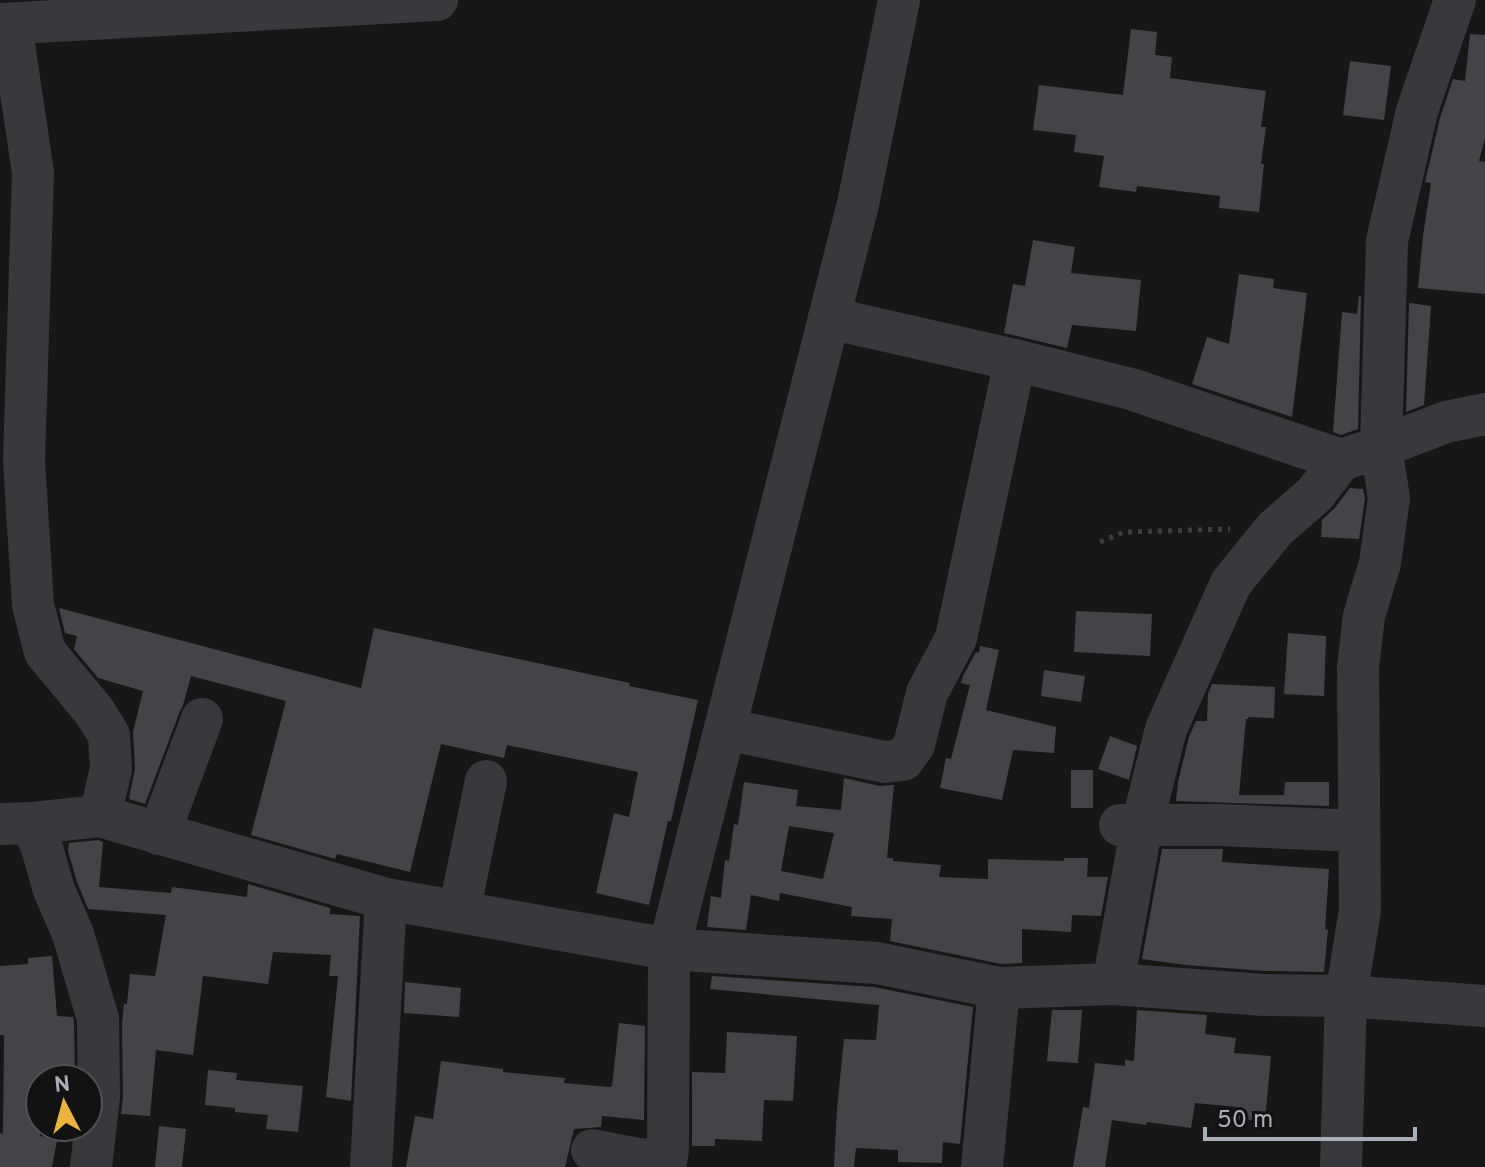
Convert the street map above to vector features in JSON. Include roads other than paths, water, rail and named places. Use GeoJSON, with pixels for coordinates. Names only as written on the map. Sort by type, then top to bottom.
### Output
{"type":"FeatureCollection","features":[{"type":"Feature","properties":{"kind":"street"},"geometry":{"type":"LineString","coordinates":[[100,816],[111,769],[109,735],[94,711],[45,652],[33,605],[24,461],[33,173],[5,24],[437,0]]}},
{"type":"Feature","properties":{"kind":"street"},"geometry":{"type":"LineString","coordinates":[[592,1150],[665,1164],[668,1150],[669,949],[858,204],[899,0]]}},
{"type":"Feature","properties":{"kind":"street"},"geometry":{"type":"LineString","coordinates":[[1341,1167],[1346,996],[1360,910],[1358,667],[1364,616],[1380,563],[1389,498],[1381,447],[1387,241],[1417,111],[1455,0]]}},
{"type":"Feature","properties":{"kind":"street"},"geometry":{"type":"LineString","coordinates":[[829,318],[1131,389],[1341,460]]}},
{"type":"Feature","properties":{"kind":"street"},"geometry":{"type":"LineString","coordinates":[[725,729],[885,762],[903,760],[914,745],[927,693],[956,638],[1015,360]]}},
{"type":"Feature","properties":{"kind":"street"},"geometry":{"type":"LineString","coordinates":[[1113,984],[1131,825],[1166,729],[1231,583],[1275,529],[1315,494],[1341,460],[1446,422],[1485,414]]}},
{"type":"Feature","properties":{"kind":"street"},"geometry":{"type":"LineString","coordinates":[[159,834],[202,719]]}},
{"type":"Feature","properties":{"kind":"street"},"geometry":{"type":"LineString","coordinates":[[459,912],[486,781]]}},
{"type":"Feature","properties":{"kind":"street"},"geometry":{"type":"LineString","coordinates":[[16,824],[100,816],[386,899],[669,949],[877,963],[999,988],[1113,984],[1485,1006]]}},
{"type":"Feature","properties":{"kind":"street"},"geometry":{"type":"LineString","coordinates":[[16,824],[42,848],[54,890],[73,934],[98,1019],[99,1097],[91,1167]]}},
{"type":"Feature","properties":{"kind":"street"},"geometry":{"type":"LineString","coordinates":[[1131,825],[1359,831]]}},
{"type":"Feature","properties":{"kind":"street"},"geometry":{"type":"LineString","coordinates":[[371,1167],[386,899]]}},
{"type":"Feature","properties":{"kind":"street"},"geometry":{"type":"LineString","coordinates":[[982,1167],[999,988]]}}]}
